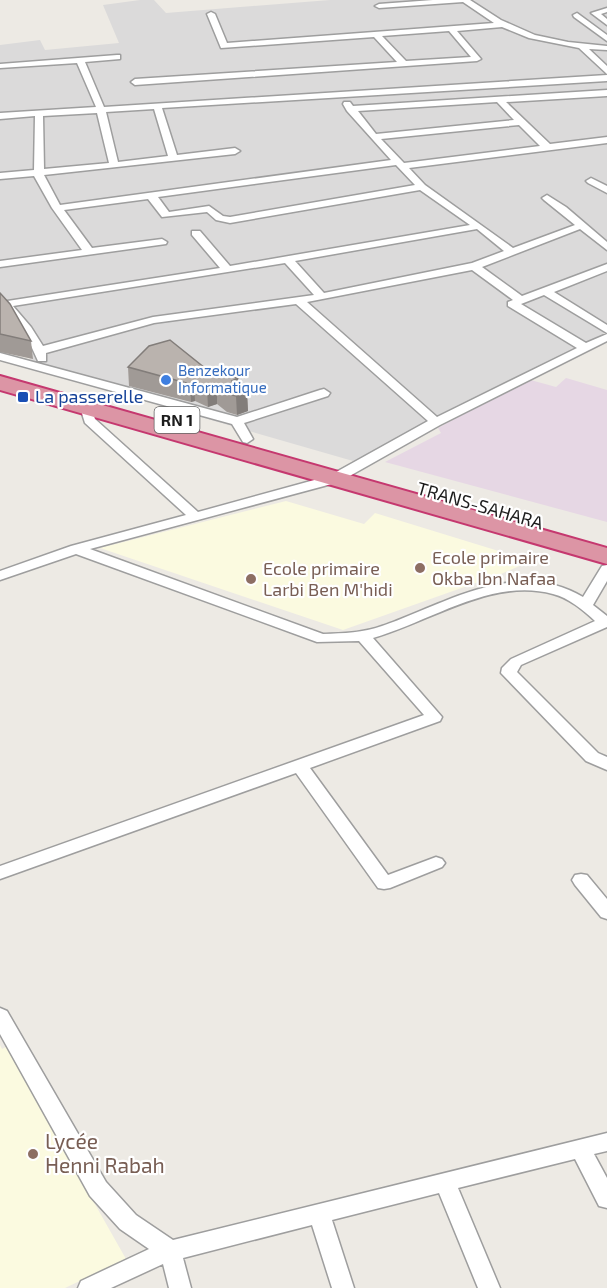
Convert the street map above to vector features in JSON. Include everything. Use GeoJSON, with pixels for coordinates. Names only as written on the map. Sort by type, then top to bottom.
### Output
{"type":"FeatureCollection","features":[{"type":"Feature","properties":{"kind":"highway","name":"RN 1"},"geometry":{"type":"LineString","coordinates":[[1,381],[242,430],[344,474]]}},
{"type":"Feature","properties":{"kind":"highway","name":"RN 1"},"geometry":{"type":"LineString","coordinates":[[1,381],[86,407],[344,474],[607,556]]}},
{"type":"Feature","properties":{"kind":"highway","name":"TRANS-SAHARA"},"geometry":{"type":"LineString","coordinates":[[344,474],[607,541]]}},
{"type":"Feature","properties":{"kind":"street"},"geometry":{"type":"LineString","coordinates":[[379,6],[466,0],[501,25],[553,43],[607,48]]}},
{"type":"Feature","properties":{"kind":"street"},"geometry":{"type":"LineString","coordinates":[[607,10],[595,13],[607,23]]}},
{"type":"Feature","properties":{"kind":"street"},"geometry":{"type":"LineString","coordinates":[[211,14],[224,46],[501,25]]}},
{"type":"Feature","properties":{"kind":"street"},"geometry":{"type":"LineString","coordinates":[[577,15],[607,39]]}},
{"type":"Feature","properties":{"kind":"street"},"geometry":{"type":"LineString","coordinates":[[135,82],[371,70],[403,63],[477,59],[451,29]]}},
{"type":"Feature","properties":{"kind":"street"},"geometry":{"type":"LineString","coordinates":[[376,35],[403,63]]}},
{"type":"Feature","properties":{"kind":"street"},"geometry":{"type":"LineString","coordinates":[[582,47],[607,71]]}},
{"type":"Feature","properties":{"kind":"street"},"geometry":{"type":"LineString","coordinates":[[0,66],[117,57]]}},
{"type":"Feature","properties":{"kind":"street"},"geometry":{"type":"LineString","coordinates":[[80,60],[101,110],[114,165]]}},
{"type":"Feature","properties":{"kind":"street"},"geometry":{"type":"LineString","coordinates":[[0,116],[249,102],[381,87],[607,78]]}},
{"type":"Feature","properties":{"kind":"street"},"geometry":{"type":"LineString","coordinates":[[341,93],[350,109],[374,137],[423,187],[511,251]]}},
{"type":"Feature","properties":{"kind":"street"},"geometry":{"type":"LineString","coordinates":[[350,109],[607,93]]}},
{"type":"Feature","properties":{"kind":"street"},"geometry":{"type":"LineString","coordinates":[[499,100],[547,147]]}},
{"type":"Feature","properties":{"kind":"street"},"geometry":{"type":"LineString","coordinates":[[157,106],[174,159]]}},
{"type":"Feature","properties":{"kind":"street"},"geometry":{"type":"LineString","coordinates":[[39,114],[39,172],[57,208],[89,252]]}},
{"type":"Feature","properties":{"kind":"street"},"geometry":{"type":"LineString","coordinates":[[374,137],[520,123]]}},
{"type":"Feature","properties":{"kind":"street"},"geometry":{"type":"LineString","coordinates":[[57,208],[150,194],[607,140]]}},
{"type":"Feature","properties":{"kind":"street"},"geometry":{"type":"LineString","coordinates":[[0,176],[235,151]]}},
{"type":"Feature","properties":{"kind":"street"},"geometry":{"type":"LineString","coordinates":[[591,181],[607,190]]}},
{"type":"Feature","properties":{"kind":"street"},"geometry":{"type":"LineString","coordinates":[[150,194],[166,215],[209,209],[220,218],[230,220],[423,187]]}},
{"type":"Feature","properties":{"kind":"street"},"geometry":{"type":"LineString","coordinates":[[547,198],[566,210],[580,226],[604,242]]}},
{"type":"Feature","properties":{"kind":"street"},"geometry":{"type":"LineString","coordinates":[[2,300],[227,270],[479,226]]}},
{"type":"Feature","properties":{"kind":"street"},"geometry":{"type":"LineString","coordinates":[[40,351],[153,320],[299,301],[424,274],[474,266],[580,226]]}},
{"type":"Feature","properties":{"kind":"street"},"geometry":{"type":"LineString","coordinates":[[196,233],[227,270]]}},
{"type":"Feature","properties":{"kind":"street"},"geometry":{"type":"LineString","coordinates":[[0,264],[162,242]]}},
{"type":"Feature","properties":{"kind":"street"},"geometry":{"type":"LineString","coordinates":[[288,260],[322,297]]}},
{"type":"Feature","properties":{"kind":"street"},"geometry":{"type":"LineString","coordinates":[[474,266],[522,301]]}},
{"type":"Feature","properties":{"kind":"street"},"geometry":{"type":"LineString","coordinates":[[584,347],[512,304],[607,267]]}},
{"type":"Feature","properties":{"kind":"street"},"geometry":{"type":"LineString","coordinates":[[547,292],[607,330]]}},
{"type":"Feature","properties":{"kind":"street"},"geometry":{"type":"LineString","coordinates":[[2,300],[25,327],[40,351],[44,368]]}},
{"type":"Feature","properties":{"kind":"street"},"geometry":{"type":"LineString","coordinates":[[299,301],[436,423]]}},
{"type":"Feature","properties":{"kind":"street"},"geometry":{"type":"LineString","coordinates":[[0,576],[76,549],[344,474],[436,423],[607,337]]}},
{"type":"Feature","properties":{"kind":"street"},"geometry":{"type":"LineString","coordinates":[[0,356],[242,430],[324,393]]}},
{"type":"Feature","properties":{"kind":"street"},"geometry":{"type":"LineString","coordinates":[[86,407],[89,420],[196,517]]}},
{"type":"Feature","properties":{"kind":"street"},"geometry":{"type":"LineString","coordinates":[[76,549],[322,639],[363,636],[502,586],[538,586],[571,596],[606,622],[516,662],[510,668],[509,673],[592,757],[607,764]]}},
{"type":"Feature","properties":{"kind":"street"},"geometry":{"type":"LineString","coordinates":[[585,606],[607,569]]}},
{"type":"Feature","properties":{"kind":"street"},"geometry":{"type":"LineString","coordinates":[[0,873],[434,717],[363,636]]}},
{"type":"Feature","properties":{"kind":"street"},"geometry":{"type":"LineString","coordinates":[[299,765],[384,883],[436,863]]}},
{"type":"Feature","properties":{"kind":"street"},"geometry":{"type":"LineString","coordinates":[[581,880],[607,912]]}},
{"type":"Feature","properties":{"kind":"street"},"geometry":{"type":"LineString","coordinates":[[0,1016],[98,1189],[128,1222],[170,1251],[180,1288]]}},
{"type":"Feature","properties":{"kind":"street"},"geometry":{"type":"LineString","coordinates":[[89,1288],[124,1270],[170,1251],[607,1142]]}},
{"type":"Feature","properties":{"kind":"street"},"geometry":{"type":"LineString","coordinates":[[581,1149],[607,1198]]}},
{"type":"Feature","properties":{"kind":"street"},"geometry":{"type":"LineString","coordinates":[[445,1182],[489,1288]]}},
{"type":"Feature","properties":{"kind":"street"},"geometry":{"type":"LineString","coordinates":[[319,1215],[343,1288]]}},
{"type":"Feature","properties":{"kind":"shaded area"},"geometry":{"type":"Polygon","coordinates":[[[154,0],[166,13],[330,0],[607,0],[607,332],[353,461],[38,370],[0,317],[0,45],[40,40],[45,50],[119,43],[103,5],[154,0]]]}},
{"type":"Feature","properties":{"kind":"shaded area"},"geometry":{"type":"Polygon","coordinates":[[[566,378],[607,390],[607,522],[385,462],[441,433],[438,428],[527,379],[556,387],[566,378]]]}},
{"type":"Feature","properties":{"kind":"shaded area"},"geometry":{"type":"Polygon","coordinates":[[[286,501],[364,524],[375,513],[531,561],[501,574],[343,630],[100,548],[286,501]]]}},
{"type":"Feature","properties":{"kind":"shaded area","name":"Lycée Henni Rabah"},"geometry":{"type":"Polygon","coordinates":[[[0,1045],[2,1049],[6,1047],[126,1259],[65,1288],[0,1288],[0,1045]]]}},
{"type":"Feature","properties":{"kind":"building"},"geometry":{"type":"Polygon","coordinates":[[[0,293],[10,304],[31,341],[0,334],[0,293]]]}},
{"type":"Feature","properties":{"kind":"building"},"geometry":{"type":"Polygon","coordinates":[[[170,340],[210,372],[238,378],[232,381],[247,393],[236,396],[226,393],[217,385],[207,388],[128,367],[149,346],[170,340]]]}},
{"type":"Feature","properties":{"kind":"place","name":"Benzekour Informatique"},"geometry":{"type":"Point","coordinates":[166,380]}},
{"type":"Feature","properties":{"kind":"place","name":"La passerelle"},"geometry":{"type":"Point","coordinates":[23,397]}},
{"type":"Feature","properties":{"kind":"place","name":"Ecole primaire Okba Ibn Nafaa"},"geometry":{"type":"Point","coordinates":[420,568]}},
{"type":"Feature","properties":{"kind":"place","name":"Ecole primaire Larbi Ben M'hidi"},"geometry":{"type":"Point","coordinates":[251,579]}},
{"type":"Feature","properties":{"kind":"place","name":"Lycée Henni Rabah"},"geometry":{"type":"Point","coordinates":[33,1154]}}]}
